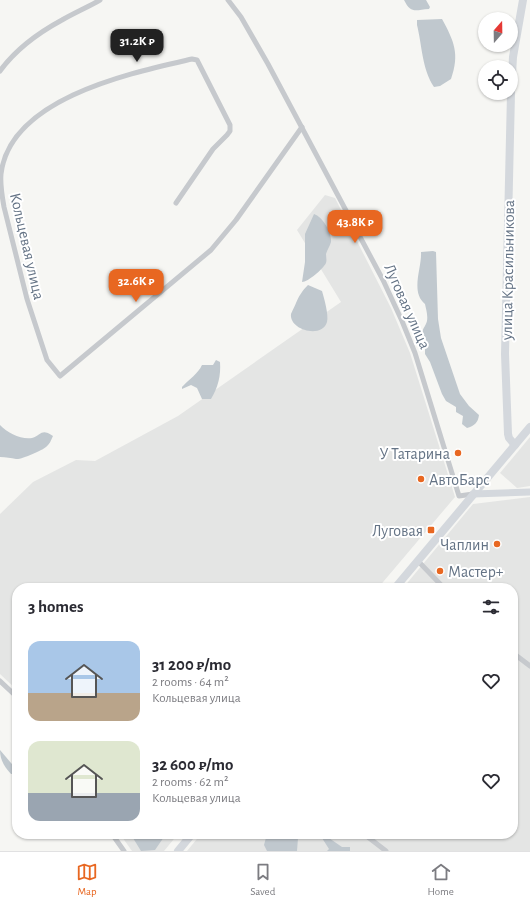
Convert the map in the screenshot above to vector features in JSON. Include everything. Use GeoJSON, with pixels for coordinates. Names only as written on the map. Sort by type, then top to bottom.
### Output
{"type":"FeatureCollection","features":[{"type":"Feature","properties":{"kind":"main road","name":"улица Красильникова"},"geometry":{"type":"LineString","coordinates":[[513,60],[523,0]]}},
{"type":"Feature","properties":{"kind":"main road","name":"улица Красильникова"},"geometry":{"type":"LineString","coordinates":[[511,100],[505,354],[508,434],[509,438],[515,445]]}},
{"type":"Feature","properties":{"kind":"main road"},"geometry":{"type":"LineString","coordinates":[[399,583],[530,427]]}},
{"type":"Feature","properties":{"kind":"main road"},"geometry":{"type":"LineString","coordinates":[[473,494],[530,492]]}},
{"type":"Feature","properties":{"kind":"main road"},"geometry":{"type":"LineString","coordinates":[[178,851],[188,839]]}},
{"type":"Feature","properties":{"kind":"street"},"geometry":{"type":"LineString","coordinates":[[0,71],[10,58],[43,31],[100,0]]}},
{"type":"Feature","properties":{"kind":"street","name":"Луговая улица"},"geometry":{"type":"LineString","coordinates":[[228,0],[241,17],[251,34],[383,280],[415,353],[459,496],[473,494]]}},
{"type":"Feature","properties":{"kind":"street","name":"Кольцевая улица"},"geometry":{"type":"LineString","coordinates":[[176,202],[213,149],[230,131],[230,125],[196,60],[192,59],[135,72],[94,86],[63,100],[40,113],[26,126],[15,140],[6,156],[2,173],[4,207],[26,299],[47,360],[60,376],[210,250],[236,220],[302,127]]}},
{"type":"Feature","properties":{"kind":"street"},"geometry":{"type":"LineString","coordinates":[[418,561],[439,583]]}},
{"type":"Feature","properties":{"kind":"street"},"geometry":{"type":"LineString","coordinates":[[518,657],[530,666]]}},
{"type":"Feature","properties":{"kind":"street"},"geometry":{"type":"LineString","coordinates":[[0,681],[12,692]]}},
{"type":"Feature","properties":{"kind":"street"},"geometry":{"type":"LineString","coordinates":[[116,839],[124,851]]}},
{"type":"Feature","properties":{"kind":"street"},"geometry":{"type":"LineString","coordinates":[[370,839],[386,851]]}},
{"type":"Feature","properties":{"kind":"shaded area"},"geometry":{"type":"Polygon","coordinates":[[[404,0],[426,0],[430,7],[429,9],[414,10],[409,7],[404,0]]]}},
{"type":"Feature","properties":{"kind":"shaded area"},"geometry":{"type":"Polygon","coordinates":[[[442,19],[450,34],[454,48],[455,62],[451,79],[440,86],[434,87],[427,73],[417,20],[442,19]]]}},
{"type":"Feature","properties":{"kind":"shaded area"},"geometry":{"type":"Polygon","coordinates":[[[325,195],[335,198],[391,308],[410,353],[455,497],[382,583],[12,583],[12,685],[0,674],[0,514],[33,482],[76,460],[95,461],[178,416],[341,302],[297,230],[325,195]]]}},
{"type":"Feature","properties":{"kind":"shaded area"},"geometry":{"type":"Polygon","coordinates":[[[314,214],[321,218],[326,226],[330,234],[331,242],[326,254],[326,262],[324,266],[311,278],[302,282],[305,262],[305,234],[314,214]]]}},
{"type":"Feature","properties":{"kind":"shaded area"},"geometry":{"type":"Polygon","coordinates":[[[421,252],[436,252],[438,319],[441,338],[460,394],[469,406],[479,415],[475,424],[467,428],[462,424],[463,416],[456,412],[456,407],[446,401],[442,394],[430,362],[425,354],[425,342],[422,336],[422,331],[427,321],[427,314],[425,304],[418,293],[417,286],[421,252]]]}},
{"type":"Feature","properties":{"kind":"shaded area"},"geometry":{"type":"Polygon","coordinates":[[[308,285],[322,291],[325,302],[327,322],[324,327],[319,330],[313,331],[300,328],[292,320],[291,314],[297,300],[302,291],[308,285]]]}},
{"type":"Feature","properties":{"kind":"shaded area"},"geometry":{"type":"Polygon","coordinates":[[[216,360],[220,362],[219,377],[216,390],[211,399],[202,399],[197,388],[191,385],[182,389],[182,387],[196,374],[202,365],[213,365],[216,360]]]}},
{"type":"Feature","properties":{"kind":"shaded area"},"geometry":{"type":"Polygon","coordinates":[[[0,425],[19,437],[32,438],[44,432],[53,436],[46,447],[27,456],[19,459],[0,457],[0,425]]]}},
{"type":"Feature","properties":{"kind":"shaded area"},"geometry":{"type":"Polygon","coordinates":[[[530,437],[530,486],[517,488],[500,473],[530,437]]]}},
{"type":"Feature","properties":{"kind":"shaded area"},"geometry":{"type":"Polygon","coordinates":[[[530,497],[530,851],[187,851],[197,839],[518,839],[518,583],[407,583],[473,504],[530,497]]]}},
{"type":"Feature","properties":{"kind":"shaded area"},"geometry":{"type":"Polygon","coordinates":[[[0,750],[12,764],[12,774],[3,763],[0,750]]]}},
{"type":"Feature","properties":{"kind":"shaded area"},"geometry":{"type":"Polygon","coordinates":[[[124,839],[174,839],[164,851],[132,851],[124,839]]]}},
{"type":"Feature","properties":{"kind":"shaded area"},"geometry":{"type":"Polygon","coordinates":[[[134,839],[163,839],[155,850],[141,851],[134,839]]]}},
{"type":"Feature","properties":{"kind":"shaded area"},"geometry":{"type":"Polygon","coordinates":[[[266,839],[298,839],[297,851],[267,851],[264,845],[266,839]]]}},
{"type":"Feature","properties":{"kind":"shaded area"},"geometry":{"type":"Polygon","coordinates":[[[323,839],[330,839],[342,847],[350,847],[350,851],[327,851],[329,849],[323,839]]]}},
{"type":"Feature","properties":{"kind":"place","name":"У Татарина"},"geometry":{"type":"Point","coordinates":[458,453]}},
{"type":"Feature","properties":{"kind":"place","name":"АвтоБарс"},"geometry":{"type":"Point","coordinates":[421,479]}},
{"type":"Feature","properties":{"kind":"place","name":"Луговая"},"geometry":{"type":"Point","coordinates":[431,530]}},
{"type":"Feature","properties":{"kind":"place","name":"Чаплин"},"geometry":{"type":"Point","coordinates":[497,544]}},
{"type":"Feature","properties":{"kind":"place","name":"Мастер+"},"geometry":{"type":"Point","coordinates":[440,571]}}]}
